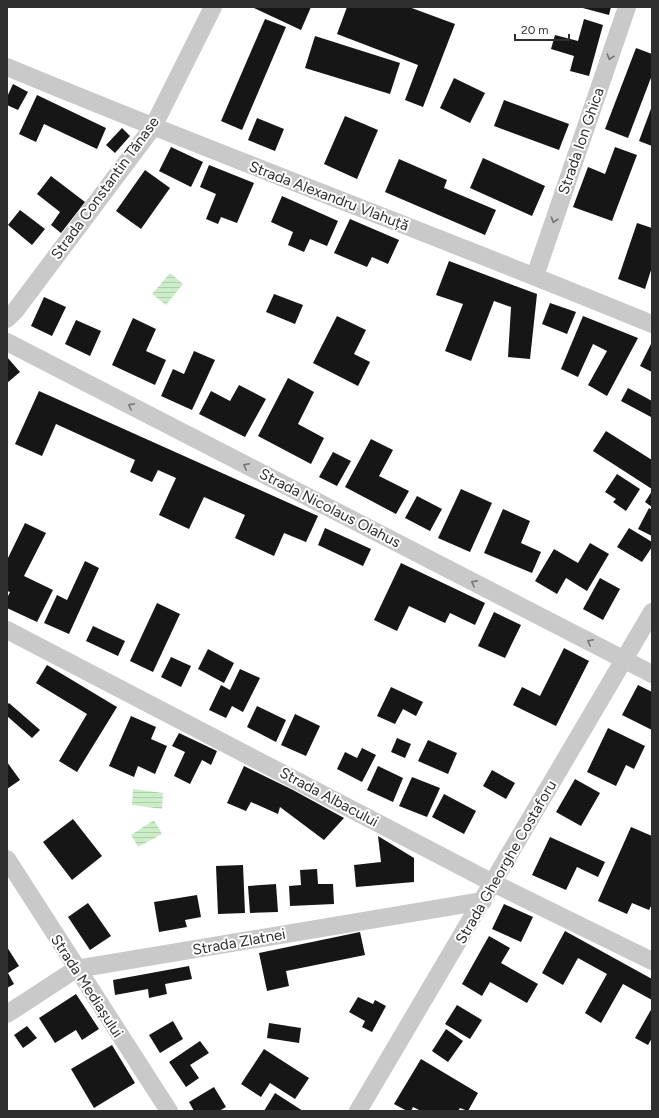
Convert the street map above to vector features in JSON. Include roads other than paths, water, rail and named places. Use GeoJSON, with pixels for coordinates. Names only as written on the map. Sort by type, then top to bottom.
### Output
{"type":"FeatureCollection","features":[{"type":"Feature","properties":{"kind":"street","name":"Strada Constantin Tănase"},"geometry":{"type":"LineString","coordinates":[[7,319],[15,311],[153,127],[213,7]]}},
{"type":"Feature","properties":{"kind":"street","name":"Strada Ion Ghica"},"geometry":{"type":"LineString","coordinates":[[535,276],[627,7]]}},
{"type":"Feature","properties":{"kind":"street","name":"Strada Alexandru Vlahuță"},"geometry":{"type":"LineString","coordinates":[[7,67],[153,127],[535,276],[652,324]]}},
{"type":"Feature","properties":{"kind":"street","name":"Strada Nicolaus Olahus"},"geometry":{"type":"LineString","coordinates":[[7,342],[652,674]]}},
{"type":"Feature","properties":{"kind":"street","name":"Strada Gheorghe Costaforu"},"geometry":{"type":"LineString","coordinates":[[358,1111],[652,612]]}},
{"type":"Feature","properties":{"kind":"street","name":"Strada Albacului"},"geometry":{"type":"LineString","coordinates":[[7,630],[493,883],[652,961]]}},
{"type":"Feature","properties":{"kind":"street","name":"Strada Mediașului"},"geometry":{"type":"LineString","coordinates":[[7,859],[76,969],[169,1111]]}},
{"type":"Feature","properties":{"kind":"street","name":"Strada Zlatnei"},"geometry":{"type":"LineString","coordinates":[[7,1014],[76,969],[483,901]]}}]}
